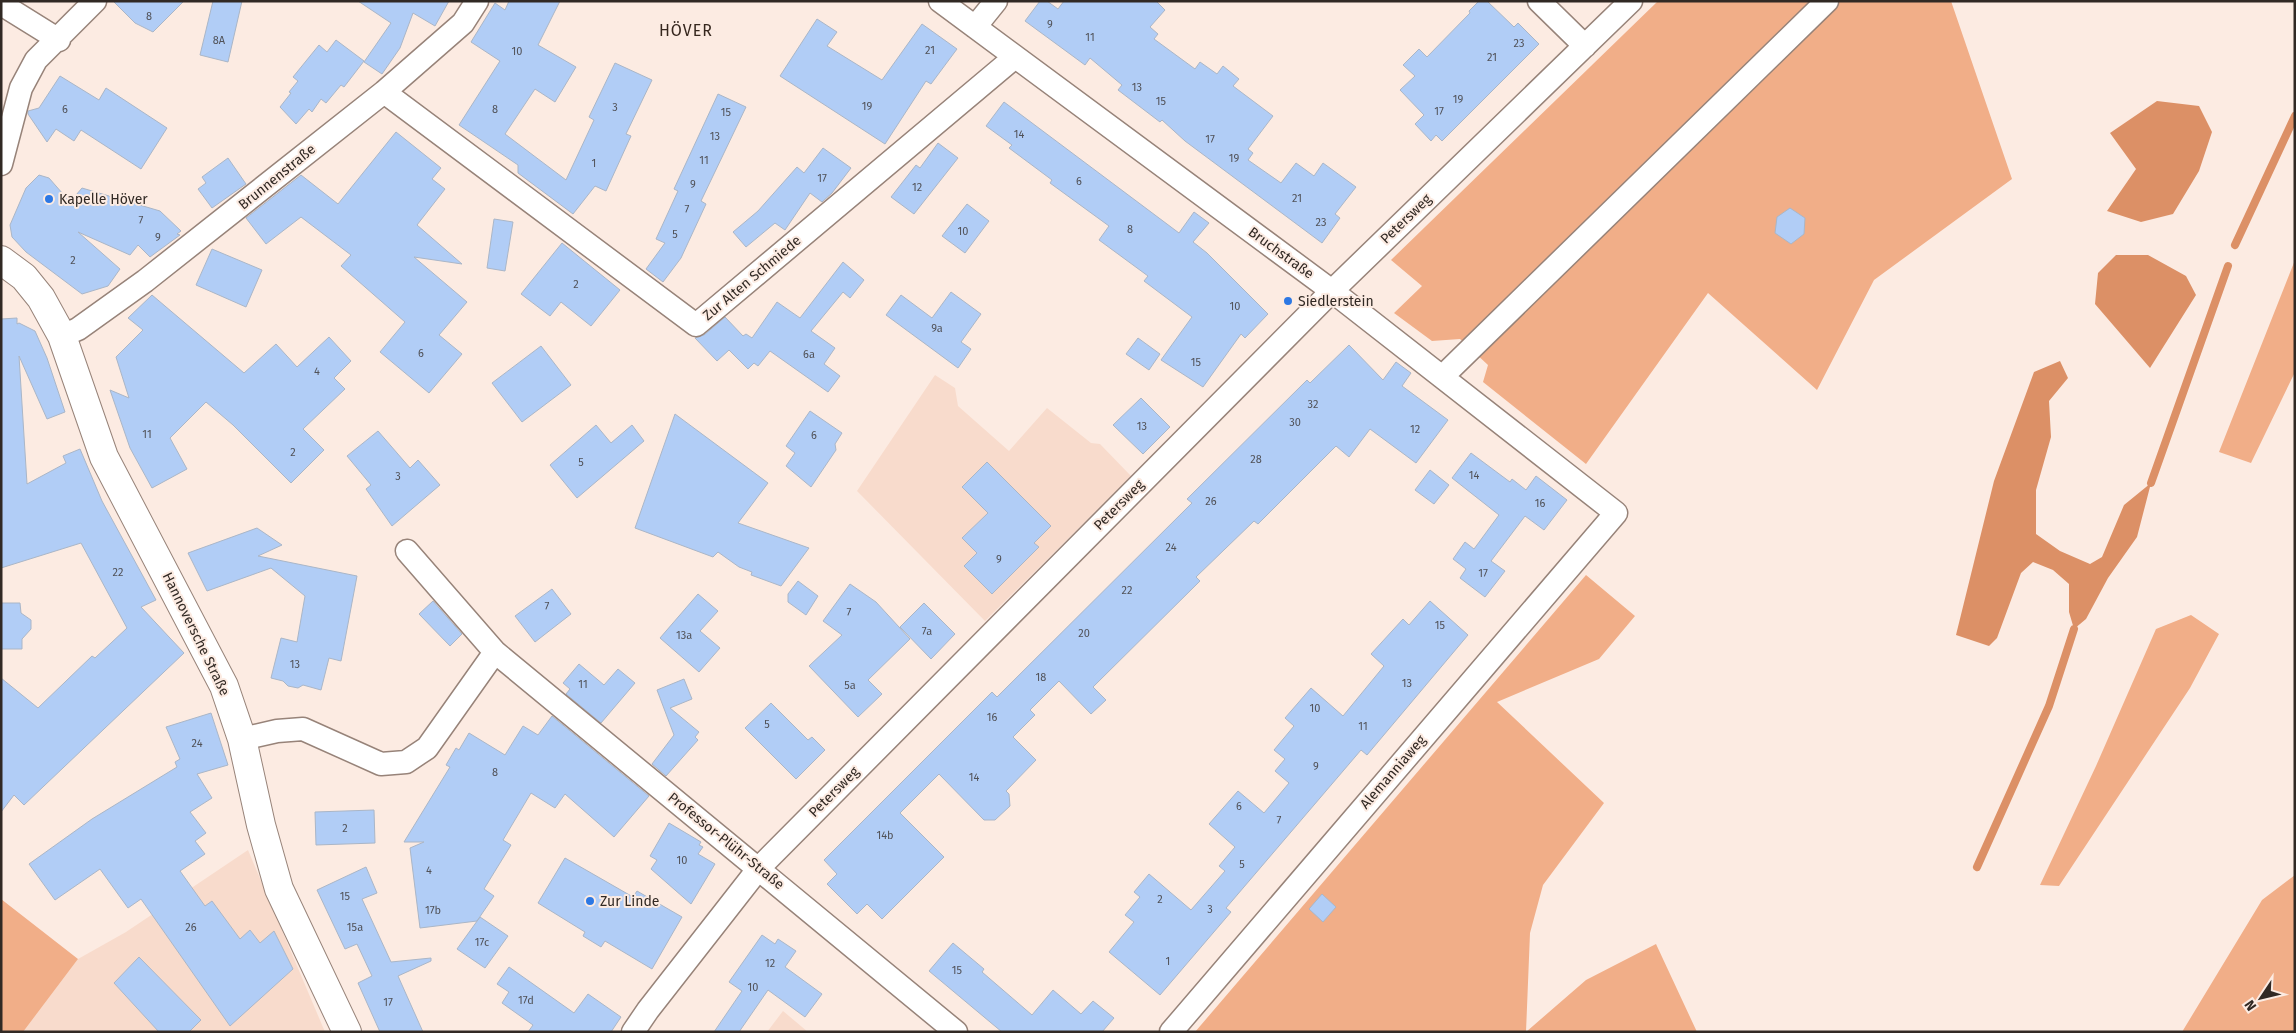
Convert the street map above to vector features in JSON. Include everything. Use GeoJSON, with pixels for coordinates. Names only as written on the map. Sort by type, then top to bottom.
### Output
{"type":"FeatureCollection","features":[{"type":"Feature","properties":{"kind":"street"},"geometry":{"type":"LineString","coordinates":[[1,164],[21,88],[36,60],[59,40],[95,1]]}},
{"type":"Feature","properties":{"kind":"street","name":"Brunnenstraße"},"geometry":{"type":"LineString","coordinates":[[62,336],[78,329],[145,281],[384,92],[463,22],[477,1]]}},
{"type":"Feature","properties":{"kind":"street","name":"Bruchstraße"},"geometry":{"type":"LineString","coordinates":[[940,1],[1332,291],[1616,513]]}},
{"type":"Feature","properties":{"kind":"street"},"geometry":{"type":"LineString","coordinates":[[975,27],[996,1]]}},
{"type":"Feature","properties":{"kind":"street"},"geometry":{"type":"LineString","coordinates":[[1539,1],[1585,46]]}},
{"type":"Feature","properties":{"kind":"street","name":"Petersweg"},"geometry":{"type":"LineString","coordinates":[[633,1032],[648,1010],[759,868],[1332,291],[1631,1]]}},
{"type":"Feature","properties":{"kind":"street"},"geometry":{"type":"LineString","coordinates":[[1442,376],[1827,1]]}},
{"type":"Feature","properties":{"kind":"street"},"geometry":{"type":"LineString","coordinates":[[1,4],[59,40]]}},
{"type":"Feature","properties":{"kind":"street","name":"Zur Alten Schmiede"},"geometry":{"type":"LineString","coordinates":[[384,92],[696,325],[1015,57]]}},
{"type":"Feature","properties":{"kind":"street","name":"Hannoversche Straße"},"geometry":{"type":"LineString","coordinates":[[1,260],[24,277],[35,291],[62,336],[104,457],[213,663],[242,740],[261,825],[279,889],[346,1032]]}},
{"type":"Feature","properties":{"kind":"street","name":"Alemanniaweg"},"geometry":{"type":"LineString","coordinates":[[1171,1032],[1616,513]]}},
{"type":"Feature","properties":{"kind":"street","name":"Professor-Plühr-Straße"},"geometry":{"type":"LineString","coordinates":[[408,551],[495,652],[956,1032]]}},
{"type":"Feature","properties":{"kind":"street"},"geometry":{"type":"LineString","coordinates":[[242,740],[277,731],[303,729],[381,764],[406,762],[427,748],[495,652]]}},
{"type":"Feature","properties":{"kind":"shaded area"},"geometry":{"type":"Polygon","coordinates":[[[1658,1],[1951,1],[2012,179],[1874,280],[1817,390],[1708,293],[1586,464],[1483,382],[1488,365],[1460,339],[1432,341],[1394,313],[1422,286],[1391,260],[1658,1]]]}},
{"type":"Feature","properties":{"kind":"shaded area"},"geometry":{"type":"Polygon","coordinates":[[[2157,101],[2199,106],[2212,132],[2199,171],[2173,214],[2141,222],[2107,211],[2136,169],[2110,133],[2157,101]]]}},
{"type":"Feature","properties":{"kind":"shaded area"},"geometry":{"type":"Polygon","coordinates":[[[2116,255],[2148,255],[2186,276],[2196,295],[2150,368],[2095,304],[2098,273],[2116,255]]]}},
{"type":"Feature","properties":{"kind":"shaded area"},"geometry":{"type":"Polygon","coordinates":[[[2295,260],[2295,372],[2251,463],[2219,452],[2295,260]]]}},
{"type":"Feature","properties":{"kind":"shaded area"},"geometry":{"type":"Polygon","coordinates":[[[2060,361],[2068,378],[2049,401],[2051,437],[2036,490],[2036,534],[2060,551],[2090,564],[2102,557],[2124,505],[2151,483],[2137,537],[2108,578],[2086,619],[2074,629],[2069,612],[2069,584],[2053,570],[2033,562],[2021,573],[1997,638],[1989,646],[1956,635],[1994,481],[2034,372],[2060,361]]]}},
{"type":"Feature","properties":{"kind":"shaded area"},"geometry":{"type":"Polygon","coordinates":[[[935,375],[955,388],[958,406],[1009,451],[1047,408],[1091,443],[1100,444],[1131,476],[985,621],[857,491],[935,375]]]}},
{"type":"Feature","properties":{"kind":"shaded area"},"geometry":{"type":"Polygon","coordinates":[[[1586,575],[1635,616],[1599,659],[1497,702],[1604,803],[1543,885],[1530,933],[1526,1032],[1195,1032],[1586,575]]]}},
{"type":"Feature","properties":{"kind":"shaded area"},"geometry":{"type":"Polygon","coordinates":[[[2191,615],[2219,634],[2190,688],[2059,886],[2040,885],[2096,766],[2156,629],[2191,615]]]}},
{"type":"Feature","properties":{"kind":"shaded area"},"geometry":{"type":"Polygon","coordinates":[[[248,850],[325,1032],[23,1032],[78,959],[126,932],[248,850]]]}},
{"type":"Feature","properties":{"kind":"shaded area"},"geometry":{"type":"Polygon","coordinates":[[[2295,875],[2295,1032],[2182,1032],[2262,900],[2295,875]]]}},
{"type":"Feature","properties":{"kind":"shaded area"},"geometry":{"type":"Polygon","coordinates":[[[1,899],[78,959],[23,1032],[1,1032],[1,899]]]}},
{"type":"Feature","properties":{"kind":"shaded area"},"geometry":{"type":"Polygon","coordinates":[[[1656,944],[1697,1032],[1526,1032],[1586,980],[1656,944]]]}},
{"type":"Feature","properties":{"kind":"shaded area"},"geometry":{"type":"Polygon","coordinates":[[[783,1011],[808,1032],[767,1032],[783,1011]]]}},
{"type":"Feature","properties":{"kind":"building"},"geometry":{"type":"Polygon","coordinates":[[[113,1],[184,1],[153,32],[135,23],[113,1]]]}},
{"type":"Feature","properties":{"kind":"building"},"geometry":{"type":"Polygon","coordinates":[[[213,1],[242,1],[228,62],[200,55],[213,1]]]}},
{"type":"Feature","properties":{"kind":"building"},"geometry":{"type":"Polygon","coordinates":[[[358,1],[449,1],[435,26],[413,13],[400,48],[382,74],[364,62],[391,23],[358,1]]]}},
{"type":"Feature","properties":{"kind":"building"},"geometry":{"type":"Polygon","coordinates":[[[509,1],[560,1],[538,45],[576,67],[555,102],[535,89],[505,134],[566,180],[594,120],[589,117],[615,63],[652,80],[626,134],[631,136],[606,191],[595,186],[573,214],[518,173],[518,165],[459,125],[500,61],[471,42],[495,3],[505,10],[509,1]]]}},
{"type":"Feature","properties":{"kind":"building"},"geometry":{"type":"Polygon","coordinates":[[[1040,1],[1047,1],[1058,9],[1064,1],[1156,1],[1165,10],[1150,27],[1158,34],[1154,39],[1195,69],[1200,62],[1217,74],[1223,66],[1239,79],[1233,86],[1273,116],[1248,149],[1253,153],[1248,160],[1281,183],[1296,163],[1314,176],[1323,163],[1356,187],[1335,214],[1340,218],[1322,243],[1185,141],[1162,120],[1160,122],[1118,90],[1122,85],[1090,58],[1085,65],[1025,21],[1040,1]]]}},
{"type":"Feature","properties":{"kind":"building"},"geometry":{"type":"Polygon","coordinates":[[[1479,1],[1487,1],[1514,27],[1518,23],[1539,44],[1442,141],[1436,135],[1431,141],[1415,124],[1424,115],[1400,90],[1415,76],[1403,65],[1419,49],[1427,57],[1470,13],[1469,11],[1479,1]]]}},
{"type":"Feature","properties":{"kind":"building"},"geometry":{"type":"Polygon","coordinates":[[[817,19],[837,32],[827,46],[882,80],[922,24],[957,49],[931,84],[926,81],[885,144],[780,76],[817,19]]]}},
{"type":"Feature","properties":{"kind":"building"},"geometry":{"type":"Polygon","coordinates":[[[336,40],[364,61],[344,87],[341,85],[326,103],[321,99],[312,112],[309,109],[296,124],[280,107],[298,81],[293,77],[319,45],[327,52],[336,40]]]}},
{"type":"Feature","properties":{"kind":"building"},"geometry":{"type":"Polygon","coordinates":[[[60,76],[99,100],[106,88],[167,128],[141,169],[81,130],[74,141],[56,129],[47,142],[28,114],[28,111],[39,108],[60,76]]]}},
{"type":"Feature","properties":{"kind":"building"},"geometry":{"type":"Polygon","coordinates":[[[718,94],[746,107],[701,201],[706,204],[681,258],[663,282],[646,269],[665,243],[656,239],[678,191],[674,189],[718,94]]]}},
{"type":"Feature","properties":{"kind":"building"},"geometry":{"type":"Polygon","coordinates":[[[1004,102],[1179,233],[1194,212],[1209,223],[1193,242],[1207,253],[1268,314],[1245,338],[1241,334],[1203,387],[1161,360],[1192,317],[1144,281],[1148,276],[1099,240],[1109,226],[1050,183],[1052,180],[1009,148],[1012,145],[986,126],[1004,102]]]}},
{"type":"Feature","properties":{"kind":"building"},"geometry":{"type":"Polygon","coordinates":[[[396,132],[441,168],[432,179],[445,189],[417,225],[462,264],[414,257],[467,302],[439,335],[462,354],[429,393],[380,352],[405,322],[341,266],[351,255],[301,217],[266,244],[246,218],[301,175],[338,204],[396,132]]]}},
{"type":"Feature","properties":{"kind":"building"},"geometry":{"type":"Polygon","coordinates":[[[938,143],[958,158],[914,214],[891,197],[916,165],[920,168],[938,143]]]}},
{"type":"Feature","properties":{"kind":"building"},"geometry":{"type":"Polygon","coordinates":[[[823,148],[851,168],[832,193],[822,202],[810,193],[785,230],[775,223],[746,247],[733,232],[758,211],[797,167],[804,173],[823,148]]]}},
{"type":"Feature","properties":{"kind":"building"},"geometry":{"type":"Polygon","coordinates":[[[228,158],[246,184],[212,208],[198,189],[206,183],[202,177],[228,158]]]}},
{"type":"Feature","properties":{"kind":"building"},"geometry":{"type":"Polygon","coordinates":[[[39,175],[49,178],[70,202],[82,188],[109,196],[114,200],[116,198],[160,211],[181,231],[177,234],[180,235],[150,257],[138,245],[130,255],[78,232],[120,269],[108,286],[82,294],[26,252],[12,237],[10,225],[26,188],[39,175]]]}},
{"type":"Feature","properties":{"kind":"building"},"geometry":{"type":"Polygon","coordinates":[[[967,204],[989,221],[965,253],[942,236],[967,204]]]}},
{"type":"Feature","properties":{"kind":"building"},"geometry":{"type":"Polygon","coordinates":[[[1790,208],[1805,218],[1804,234],[1791,244],[1775,233],[1777,217],[1790,208]]]}},
{"type":"Feature","properties":{"kind":"building"},"geometry":{"type":"Polygon","coordinates":[[[494,219],[513,222],[505,271],[487,268],[494,219]]]}},
{"type":"Feature","properties":{"kind":"building"},"geometry":{"type":"Polygon","coordinates":[[[562,243],[620,290],[591,326],[561,302],[550,316],[521,294],[562,243]]]}},
{"type":"Feature","properties":{"kind":"building"},"geometry":{"type":"Polygon","coordinates":[[[212,249],[262,270],[246,307],[196,285],[212,249]]]}},
{"type":"Feature","properties":{"kind":"building"},"geometry":{"type":"Polygon","coordinates":[[[843,262],[864,280],[850,298],[843,292],[811,331],[835,348],[824,364],[840,376],[828,392],[770,351],[758,366],[754,363],[748,369],[729,350],[717,361],[695,338],[704,335],[725,317],[743,336],[746,334],[752,338],[777,302],[800,318],[843,262]]]}},
{"type":"Feature","properties":{"kind":"building"},"geometry":{"type":"Polygon","coordinates":[[[951,292],[981,314],[961,342],[971,349],[958,368],[886,315],[901,295],[932,318],[951,292]]]}},
{"type":"Feature","properties":{"kind":"building"},"geometry":{"type":"Polygon","coordinates":[[[152,295],[244,373],[276,344],[297,367],[329,337],[351,361],[334,378],[345,389],[303,429],[324,450],[291,483],[233,425],[206,402],[170,438],[187,469],[152,488],[130,448],[110,390],[129,398],[116,357],[143,330],[128,318],[152,295]]]}},
{"type":"Feature","properties":{"kind":"building"},"geometry":{"type":"Polygon","coordinates":[[[17,318],[17,324],[19,323],[35,331],[47,358],[65,412],[47,419],[19,356],[27,484],[66,463],[63,456],[80,449],[102,501],[156,600],[141,607],[184,653],[24,805],[14,795],[1,812],[1,678],[38,708],[92,656],[95,658],[127,628],[81,543],[1,568],[1,319],[17,318]]]}},
{"type":"Feature","properties":{"kind":"building"},"geometry":{"type":"Polygon","coordinates":[[[1138,338],[1160,354],[1149,370],[1126,354],[1138,338]]]}},
{"type":"Feature","properties":{"kind":"building"},"geometry":{"type":"Polygon","coordinates":[[[1349,345],[1383,380],[1396,362],[1411,373],[1402,386],[1448,420],[1416,463],[1370,429],[1349,457],[1336,446],[1258,524],[1254,521],[1196,577],[1200,581],[1093,687],[1106,700],[1091,714],[1059,681],[1030,710],[1035,715],[1013,737],[1036,760],[1006,791],[1009,794],[1010,806],[995,820],[984,820],[939,774],[900,813],[944,857],[882,919],[867,904],[857,914],[827,884],[837,874],[824,860],[992,692],[997,697],[1192,503],[1187,499],[1307,380],[1310,383],[1349,345]]]}},
{"type":"Feature","properties":{"kind":"building"},"geometry":{"type":"Polygon","coordinates":[[[541,346],[571,385],[522,422],[492,383],[541,346]]]}},
{"type":"Feature","properties":{"kind":"building"},"geometry":{"type":"Polygon","coordinates":[[[1141,398],[1170,427],[1143,454],[1113,425],[1141,398]]]}},
{"type":"Feature","properties":{"kind":"building"},"geometry":{"type":"Polygon","coordinates":[[[810,411],[842,433],[835,444],[836,450],[811,487],[786,466],[795,453],[786,446],[810,411]]]}},
{"type":"Feature","properties":{"kind":"building"},"geometry":{"type":"Polygon","coordinates":[[[675,414],[768,483],[738,523],[809,548],[781,586],[751,575],[752,572],[739,567],[718,552],[713,557],[635,528],[675,414]]]}},
{"type":"Feature","properties":{"kind":"building"},"geometry":{"type":"Polygon","coordinates":[[[596,425],[611,443],[632,425],[644,441],[577,498],[550,465],[596,425]]]}},
{"type":"Feature","properties":{"kind":"building"},"geometry":{"type":"Polygon","coordinates":[[[378,431],[410,468],[418,460],[440,485],[392,526],[366,489],[371,485],[347,456],[378,431]]]}},
{"type":"Feature","properties":{"kind":"building"},"geometry":{"type":"Polygon","coordinates":[[[1471,453],[1510,482],[1512,479],[1526,490],[1536,476],[1567,500],[1544,530],[1525,516],[1491,561],[1505,571],[1485,597],[1460,578],[1466,569],[1453,559],[1465,542],[1474,549],[1499,515],[1452,478],[1471,453]]]}},
{"type":"Feature","properties":{"kind":"building"},"geometry":{"type":"Polygon","coordinates":[[[987,462],[1051,526],[1034,543],[1039,547],[992,594],[964,566],[977,553],[962,538],[988,513],[962,487],[987,462]]]}},
{"type":"Feature","properties":{"kind":"building"},"geometry":{"type":"Polygon","coordinates":[[[1430,470],[1449,485],[1434,504],[1415,490],[1430,470]]]}},
{"type":"Feature","properties":{"kind":"building"},"geometry":{"type":"Polygon","coordinates":[[[257,528],[282,545],[258,556],[357,576],[341,661],[329,658],[321,690],[303,685],[298,688],[288,686],[283,681],[271,678],[281,638],[297,642],[305,596],[271,568],[207,591],[188,553],[257,528]]]}},
{"type":"Feature","properties":{"kind":"building"},"geometry":{"type":"Polygon","coordinates":[[[798,581],[818,596],[806,615],[788,602],[788,594],[798,581]]]}},
{"type":"Feature","properties":{"kind":"building"},"geometry":{"type":"Polygon","coordinates":[[[850,584],[876,602],[910,639],[868,680],[882,694],[858,717],[809,666],[842,635],[823,621],[850,584]]]}},
{"type":"Feature","properties":{"kind":"building"},"geometry":{"type":"Polygon","coordinates":[[[552,589],[571,614],[535,642],[515,616],[552,589]]]}},
{"type":"Feature","properties":{"kind":"building"},"geometry":{"type":"Polygon","coordinates":[[[698,594],[718,611],[700,631],[720,648],[699,672],[660,638],[698,594]]]}},
{"type":"Feature","properties":{"kind":"building"},"geometry":{"type":"Polygon","coordinates":[[[433,601],[462,634],[450,646],[419,614],[433,601]]]}},
{"type":"Feature","properties":{"kind":"building"},"geometry":{"type":"Polygon","coordinates":[[[1430,601],[1468,635],[1367,755],[1361,750],[1226,908],[1231,912],[1160,995],[1109,952],[1134,922],[1125,915],[1140,897],[1134,892],[1149,874],[1191,910],[1225,871],[1219,866],[1235,847],[1209,824],[1238,791],[1264,813],[1289,783],[1275,771],[1285,759],[1274,750],[1294,726],[1285,718],[1311,688],[1343,716],[1384,666],[1371,654],[1403,619],[1409,625],[1430,601]]]}},
{"type":"Feature","properties":{"kind":"building"},"geometry":{"type":"Polygon","coordinates":[[[1,603],[20,603],[21,613],[31,620],[31,629],[22,639],[22,649],[1,649],[1,603]]]}},
{"type":"Feature","properties":{"kind":"building"},"geometry":{"type":"Polygon","coordinates":[[[924,603],[955,634],[931,659],[900,627],[924,603]]]}},
{"type":"Feature","properties":{"kind":"building"},"geometry":{"type":"Polygon","coordinates":[[[579,664],[604,685],[618,669],[635,683],[601,723],[566,694],[570,689],[563,683],[579,664]]]}},
{"type":"Feature","properties":{"kind":"building"},"geometry":{"type":"Polygon","coordinates":[[[684,679],[692,699],[670,708],[699,732],[695,737],[698,740],[666,776],[652,764],[674,735],[657,690],[684,679]]]}},
{"type":"Feature","properties":{"kind":"building"},"geometry":{"type":"Polygon","coordinates":[[[771,703],[808,740],[812,737],[825,750],[796,779],[745,728],[771,703]]]}},
{"type":"Feature","properties":{"kind":"building"},"geometry":{"type":"Polygon","coordinates":[[[211,713],[228,765],[197,774],[212,798],[190,812],[206,833],[195,841],[205,854],[180,871],[205,906],[212,901],[240,939],[250,930],[260,943],[274,931],[293,969],[230,1026],[141,899],[128,908],[100,869],[55,900],[29,864],[92,819],[177,767],[175,762],[180,759],[166,727],[211,713]]]}},
{"type":"Feature","properties":{"kind":"building"},"geometry":{"type":"Polygon","coordinates":[[[552,716],[649,796],[614,837],[565,794],[555,808],[531,793],[503,840],[511,845],[484,889],[494,896],[477,921],[420,928],[410,848],[424,842],[404,842],[450,767],[446,765],[456,748],[459,750],[469,733],[505,755],[523,726],[538,735],[552,716]]]}},
{"type":"Feature","properties":{"kind":"building"},"geometry":{"type":"Polygon","coordinates":[[[374,810],[375,843],[316,845],[315,812],[374,810]]]}},
{"type":"Feature","properties":{"kind":"building"},"geometry":{"type":"Polygon","coordinates":[[[669,823],[701,842],[699,845],[703,847],[698,854],[715,864],[691,904],[651,869],[657,860],[650,856],[669,823]]]}},
{"type":"Feature","properties":{"kind":"building"},"geometry":{"type":"Polygon","coordinates":[[[565,858],[633,897],[637,891],[682,917],[652,969],[605,941],[601,947],[583,936],[585,932],[538,903],[565,858]]]}},
{"type":"Feature","properties":{"kind":"building"},"geometry":{"type":"Polygon","coordinates":[[[366,867],[377,893],[362,899],[391,962],[431,958],[431,961],[398,976],[423,1032],[380,1032],[358,983],[372,976],[357,944],[345,949],[317,890],[366,867]]]}},
{"type":"Feature","properties":{"kind":"building"},"geometry":{"type":"Polygon","coordinates":[[[1322,894],[1336,907],[1323,922],[1309,909],[1322,894]]]}},
{"type":"Feature","properties":{"kind":"building"},"geometry":{"type":"Polygon","coordinates":[[[480,917],[508,936],[485,968],[457,949],[480,917]]]}},
{"type":"Feature","properties":{"kind":"building"},"geometry":{"type":"Polygon","coordinates":[[[762,935],[775,944],[778,939],[796,951],[785,967],[822,994],[805,1017],[768,990],[739,1032],[714,1032],[742,991],[729,982],[762,935]]]}},
{"type":"Feature","properties":{"kind":"building"},"geometry":{"type":"Polygon","coordinates":[[[953,943],[984,969],[982,972],[1032,1015],[1053,990],[1081,1014],[1093,1001],[1114,1018],[1102,1032],[1002,1032],[929,971],[953,943]]]}},
{"type":"Feature","properties":{"kind":"building"},"geometry":{"type":"Polygon","coordinates":[[[139,957],[201,1020],[189,1032],[159,1032],[114,983],[139,957]]]}},
{"type":"Feature","properties":{"kind":"building"},"geometry":{"type":"Polygon","coordinates":[[[509,967],[574,1013],[588,994],[621,1017],[611,1032],[528,1032],[533,1025],[502,1003],[509,992],[497,984],[509,967]]]}},
{"type":"Feature","properties":{"kind":"waterway"},"geometry":{"type":"LineString","coordinates":[[2235,245],[2295,116]]}},
{"type":"Feature","properties":{"kind":"waterway"},"geometry":{"type":"LineString","coordinates":[[2151,483],[2228,266]]}},
{"type":"Feature","properties":{"kind":"waterway"},"geometry":{"type":"LineString","coordinates":[[1977,867],[2049,706],[2074,629]]}},
{"type":"Feature","properties":{"kind":"place","name":"Kapelle Höver"},"geometry":{"type":"Point","coordinates":[49,199]}},
{"type":"Feature","properties":{"kind":"place","name":"Siedlerstein"},"geometry":{"type":"Point","coordinates":[1288,301]}},
{"type":"Feature","properties":{"kind":"place","name":"Zur Linde"},"geometry":{"type":"Point","coordinates":[590,901]}},
{"type":"Feature","properties":{"kind":"district","name":"HÖVER"},"geometry":{"type":"Point","coordinates":[686,30]}}]}
